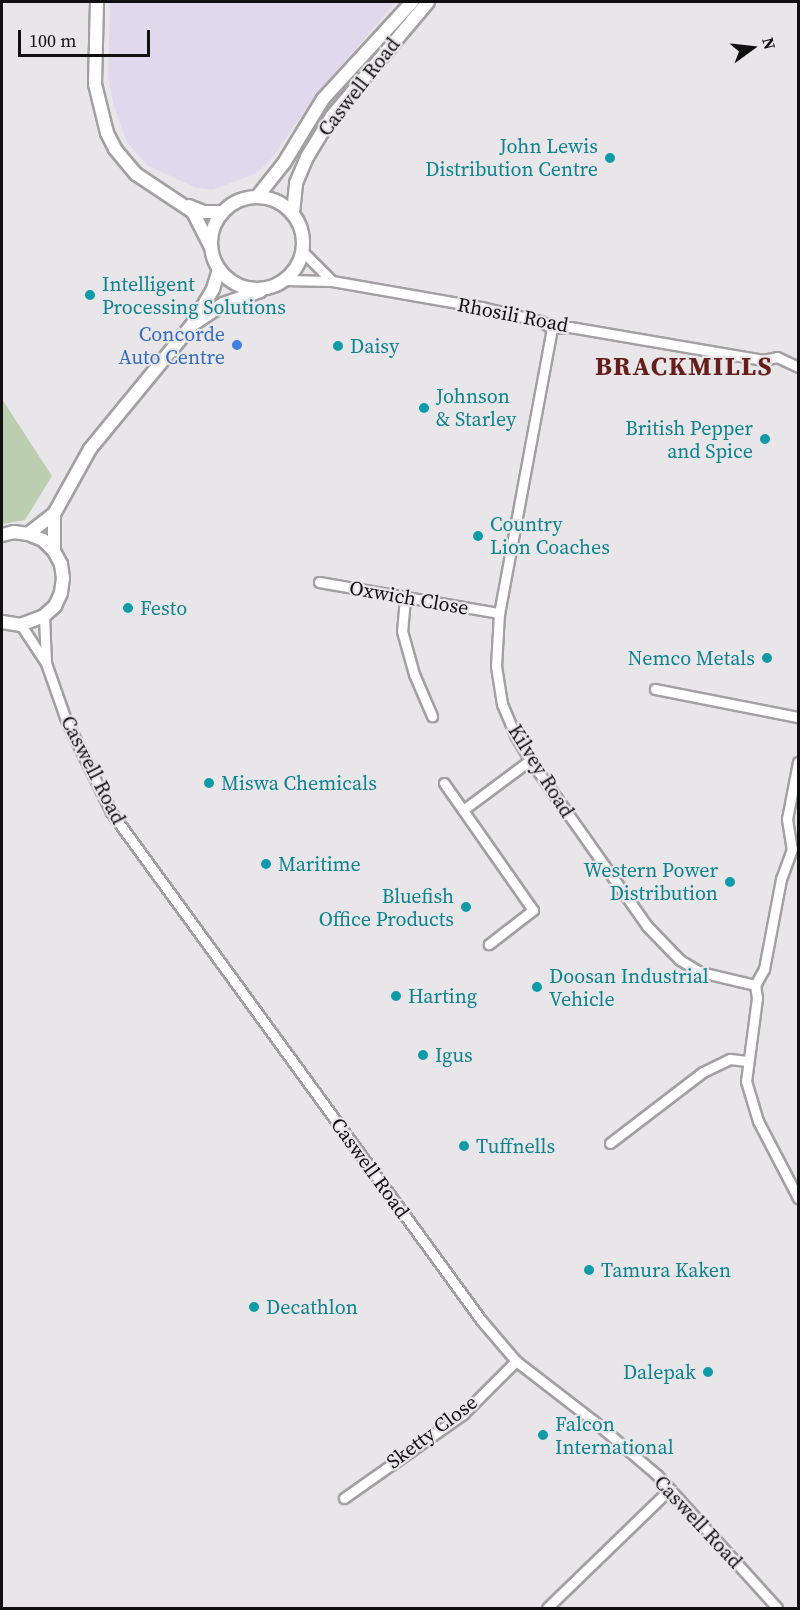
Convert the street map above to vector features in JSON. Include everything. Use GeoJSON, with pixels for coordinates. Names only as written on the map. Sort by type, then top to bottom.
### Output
{"type":"FeatureCollection","features":[{"type":"Feature","properties":{"kind":"street"},"geometry":{"type":"LineString","coordinates":[[97,2],[94,84],[106,133],[136,174],[193,212],[212,247],[219,269],[240,286],[266,288]]}},
{"type":"Feature","properties":{"kind":"street","name":"Caswell Road"},"geometry":{"type":"LineString","coordinates":[[256,197],[284,163],[322,99],[412,2]]}},
{"type":"Feature","properties":{"kind":"street","name":"Caswell Road"},"geometry":{"type":"LineString","coordinates":[[293,213],[296,183],[307,157],[332,116],[428,2]]}},
{"type":"Feature","properties":{"kind":"street"},"geometry":{"type":"LineString","coordinates":[[192,325],[223,304],[285,280],[293,272],[303,252],[300,225],[293,213],[270,198],[256,197],[238,201],[223,212],[212,234],[212,247]]}},
{"type":"Feature","properties":{"kind":"street"},"geometry":{"type":"LineString","coordinates":[[179,202],[204,212],[223,212]]}},
{"type":"Feature","properties":{"kind":"street"},"geometry":{"type":"LineString","coordinates":[[303,252],[332,281]]}},
{"type":"Feature","properties":{"kind":"street"},"geometry":{"type":"LineString","coordinates":[[28,534],[54,514],[90,449],[192,325],[213,289],[219,269]]}},
{"type":"Feature","properties":{"kind":"street","name":"Rhosili Road"},"geometry":{"type":"LineString","coordinates":[[285,280],[332,281],[481,307],[540,321],[552,328],[570,327],[763,360],[777,357],[798,367]]}},
{"type":"Feature","properties":{"kind":"street","name":"Kilvey Road"},"geometry":{"type":"LineString","coordinates":[[552,328],[499,613],[496,666],[498,685],[508,720],[530,760],[646,926],[680,960],[700,972],[755,985]]}},
{"type":"Feature","properties":{"kind":"street"},"geometry":{"type":"LineString","coordinates":[[54,514],[54,551]]}},
{"type":"Feature","properties":{"kind":"street"},"geometry":{"type":"LineString","coordinates":[[2,535],[28,534],[42,540],[54,551],[61,564],[62,585],[55,606],[44,616],[21,625],[2,623]]}},
{"type":"Feature","properties":{"kind":"street","name":"Oxwich Close"},"geometry":{"type":"LineString","coordinates":[[319,582],[499,613]]}},
{"type":"Feature","properties":{"kind":"street"},"geometry":{"type":"LineString","coordinates":[[405,598],[402,631],[414,675],[432,716]]}},
{"type":"Feature","properties":{"kind":"street","name":"Caswell Road"},"geometry":{"type":"LineString","coordinates":[[44,616],[46,663]]}},
{"type":"Feature","properties":{"kind":"street","name":"Caswell Road"},"geometry":{"type":"LineString","coordinates":[[21,625],[46,663],[66,720],[111,812],[481,1320],[516,1361],[595,1422],[670,1489],[777,1608]]}},
{"type":"Feature","properties":{"kind":"street"},"geometry":{"type":"LineString","coordinates":[[655,689],[798,717]]}},
{"type":"Feature","properties":{"kind":"street"},"geometry":{"type":"LineString","coordinates":[[463,810],[530,760]]}},
{"type":"Feature","properties":{"kind":"street"},"geometry":{"type":"LineString","coordinates":[[798,762],[787,819],[795,850],[781,879],[764,969],[755,985],[757,998],[746,1081],[758,1121],[798,1198]]}},
{"type":"Feature","properties":{"kind":"street"},"geometry":{"type":"LineString","coordinates":[[444,783],[533,910],[489,944]]}},
{"type":"Feature","properties":{"kind":"street"},"geometry":{"type":"LineString","coordinates":[[610,1143],[703,1072],[730,1059],[747,1061]]}},
{"type":"Feature","properties":{"kind":"street","name":"Sketty Close"},"geometry":{"type":"LineString","coordinates":[[344,1498],[463,1414],[516,1361]]}},
{"type":"Feature","properties":{"kind":"street"},"geometry":{"type":"LineString","coordinates":[[547,1608],[670,1489]]}},
{"type":"Feature","properties":{"kind":"shaded area"},"geometry":{"type":"Polygon","coordinates":[[[110,2],[396,2],[316,95],[270,161],[255,174],[212,190],[196,188],[147,165],[127,142],[114,107],[108,78],[110,2]]]}},
{"type":"Feature","properties":{"kind":"green space"},"geometry":{"type":"Polygon","coordinates":[[[2,399],[52,476],[25,520],[2,524],[2,399]]]}},
{"type":"Feature","properties":{"kind":"place","name":"John Lewis Distribution Centre"},"geometry":{"type":"Point","coordinates":[610,158]}},
{"type":"Feature","properties":{"kind":"place","name":"Intelligent Processing Solutions"},"geometry":{"type":"Point","coordinates":[90,295]}},
{"type":"Feature","properties":{"kind":"place","name":"Concorde Auto Centre"},"geometry":{"type":"Point","coordinates":[237,345]}},
{"type":"Feature","properties":{"kind":"place","name":"Daisy"},"geometry":{"type":"Point","coordinates":[338,346]}},
{"type":"Feature","properties":{"kind":"place","name":"Johnson & Starley"},"geometry":{"type":"Point","coordinates":[424,408]}},
{"type":"Feature","properties":{"kind":"place","name":"British Pepper and Spice"},"geometry":{"type":"Point","coordinates":[765,439]}},
{"type":"Feature","properties":{"kind":"place","name":"Country Lion Coaches"},"geometry":{"type":"Point","coordinates":[478,536]}},
{"type":"Feature","properties":{"kind":"place","name":"Festo"},"geometry":{"type":"Point","coordinates":[128,608]}},
{"type":"Feature","properties":{"kind":"place","name":"Nemco Metals"},"geometry":{"type":"Point","coordinates":[767,658]}},
{"type":"Feature","properties":{"kind":"place","name":"Miswa Chemicals"},"geometry":{"type":"Point","coordinates":[209,783]}},
{"type":"Feature","properties":{"kind":"place","name":"Maritime"},"geometry":{"type":"Point","coordinates":[266,864]}},
{"type":"Feature","properties":{"kind":"place","name":"Western Power Distribution"},"geometry":{"type":"Point","coordinates":[730,882]}},
{"type":"Feature","properties":{"kind":"place","name":"Bluefish Office Products"},"geometry":{"type":"Point","coordinates":[466,907]}},
{"type":"Feature","properties":{"kind":"place","name":"Doosan Industrial Vehicle"},"geometry":{"type":"Point","coordinates":[537,987]}},
{"type":"Feature","properties":{"kind":"place","name":"Harting"},"geometry":{"type":"Point","coordinates":[396,996]}},
{"type":"Feature","properties":{"kind":"place","name":"Igus"},"geometry":{"type":"Point","coordinates":[423,1055]}},
{"type":"Feature","properties":{"kind":"place","name":"Tuffnells"},"geometry":{"type":"Point","coordinates":[464,1146]}},
{"type":"Feature","properties":{"kind":"place","name":"Tamura Kaken"},"geometry":{"type":"Point","coordinates":[589,1270]}},
{"type":"Feature","properties":{"kind":"place","name":"Decathlon"},"geometry":{"type":"Point","coordinates":[254,1307]}},
{"type":"Feature","properties":{"kind":"place","name":"Dalepak"},"geometry":{"type":"Point","coordinates":[708,1372]}},
{"type":"Feature","properties":{"kind":"place","name":"Falcon International"},"geometry":{"type":"Point","coordinates":[543,1435]}},
{"type":"Feature","properties":{"kind":"district","name":"BRACKMILLS"},"geometry":{"type":"Point","coordinates":[684,367]}}]}
